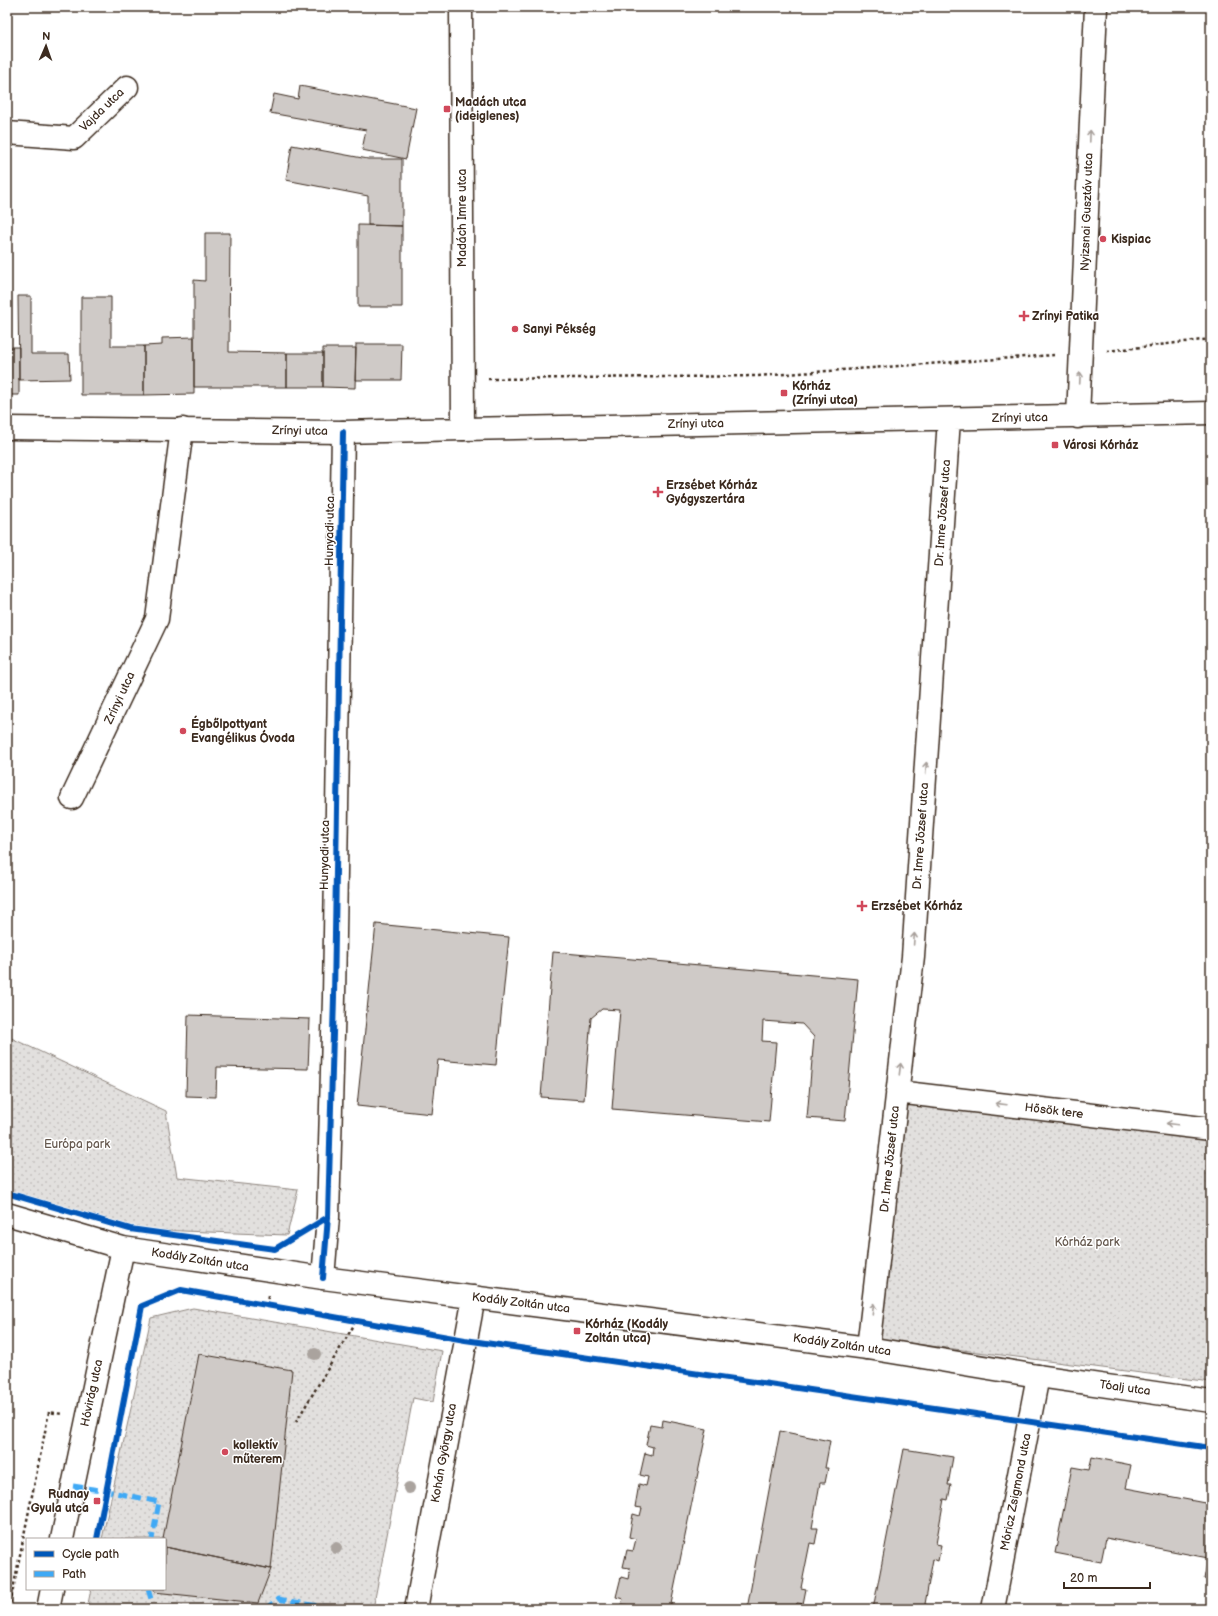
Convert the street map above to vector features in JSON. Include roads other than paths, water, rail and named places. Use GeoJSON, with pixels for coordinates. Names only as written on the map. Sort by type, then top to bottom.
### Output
{"type":"FeatureCollection","features":[{"type":"Feature","properties":{"kind":"street","name":"Madách Imre utca"},"geometry":{"type":"LineString","coordinates":[[461,7],[463,429]]}},
{"type":"Feature","properties":{"kind":"street","name":"Nyizsnai Gusztáv utca"},"geometry":{"type":"LineString","coordinates":[[1078,417],[1096,7]]}},
{"type":"Feature","properties":{"kind":"street","name":"Vajda utca"},"geometry":{"type":"LineString","coordinates":[[7,133],[74,138],[127,87]]}},
{"type":"Feature","properties":{"kind":"street","name":"Zrínyi utca"},"geometry":{"type":"LineString","coordinates":[[7,428],[343,432],[1211,413]]}},
{"type":"Feature","properties":{"kind":"street","name":"Dr. Imre József utca"},"geometry":{"type":"LineString","coordinates":[[868,1348],[913,957],[949,419]]}},
{"type":"Feature","properties":{"kind":"street","name":"Zrínyi utca"},"geometry":{"type":"LineString","coordinates":[[72,798],[157,619],[182,429]]}},
{"type":"Feature","properties":{"kind":"street","name":"Hunyadi utca"},"geometry":{"type":"LineString","coordinates":[[323,1278],[328,1217],[334,997],[343,432]]}},
{"type":"Feature","properties":{"kind":"street","name":"Hősök tere"},"geometry":{"type":"LineString","coordinates":[[897,1092],[1211,1129]]}},
{"type":"Feature","properties":{"kind":"street","name":"Kodály Zoltán utca"},"geometry":{"type":"LineString","coordinates":[[7,1214],[123,1248],[323,1278],[868,1348],[1038,1376]]}},
{"type":"Feature","properties":{"kind":"street","name":"Hóvirág utca"},"geometry":{"type":"LineString","coordinates":[[62,1538],[123,1248]]}},
{"type":"Feature","properties":{"kind":"street","name":"Kohán György utca"},"geometry":{"type":"LineString","coordinates":[[416,1609],[474,1297]]}},
{"type":"Feature","properties":{"kind":"street","name":"Tóalj utca"},"geometry":{"type":"LineString","coordinates":[[1038,1376],[1211,1401]]}},
{"type":"Feature","properties":{"kind":"street","name":"Móricz Zsigmond utca"},"geometry":{"type":"LineString","coordinates":[[993,1609],[1038,1376]]}},
{"type":"Feature","properties":{"kind":"street"},"geometry":{"type":"LineString","coordinates":[[48,1609],[52,1590]]}},
{"type":"Feature","properties":{"kind":"place","name":"Madách utca (ideiglenes)"},"geometry":{"type":"Point","coordinates":[447,109]}},
{"type":"Feature","properties":{"kind":"place","name":"Kispiac"},"geometry":{"type":"Point","coordinates":[1103,239]}},
{"type":"Feature","properties":{"kind":"place","name":"Zrínyi Patika"},"geometry":{"type":"Point","coordinates":[1024,316]}},
{"type":"Feature","properties":{"kind":"place","name":"Sanyi Pékség"},"geometry":{"type":"Point","coordinates":[515,329]}},
{"type":"Feature","properties":{"kind":"place","name":"Kórház (Zrínyi utca)"},"geometry":{"type":"Point","coordinates":[784,393]}},
{"type":"Feature","properties":{"kind":"place","name":"Városi Kórház"},"geometry":{"type":"Point","coordinates":[1055,445]}},
{"type":"Feature","properties":{"kind":"place","name":"Erzsébet Kórház Gyógyszertára"},"geometry":{"type":"Point","coordinates":[658,492]}},
{"type":"Feature","properties":{"kind":"place","name":"Égbőlpottyant Evangélikus Óvoda"},"geometry":{"type":"Point","coordinates":[183,731]}},
{"type":"Feature","properties":{"kind":"place","name":"Erzsébet Kórház"},"geometry":{"type":"Point","coordinates":[862,906]}},
{"type":"Feature","properties":{"kind":"place","name":"Kórház (Kodály Zoltán utca)"},"geometry":{"type":"Point","coordinates":[577,1331]}},
{"type":"Feature","properties":{"kind":"place","name":"kollektív műterem"},"geometry":{"type":"Point","coordinates":[225,1452]}},
{"type":"Feature","properties":{"kind":"place","name":"Rudnay Gyula utca"},"geometry":{"type":"Point","coordinates":[97,1501]}},
{"type":"Feature","properties":{"kind":"park label","name":"Európa park"},"geometry":{"type":"Point","coordinates":[77,1144]}},
{"type":"Feature","properties":{"kind":"park label","name":"Kórház park"},"geometry":{"type":"Point","coordinates":[1087,1242]}}]}
